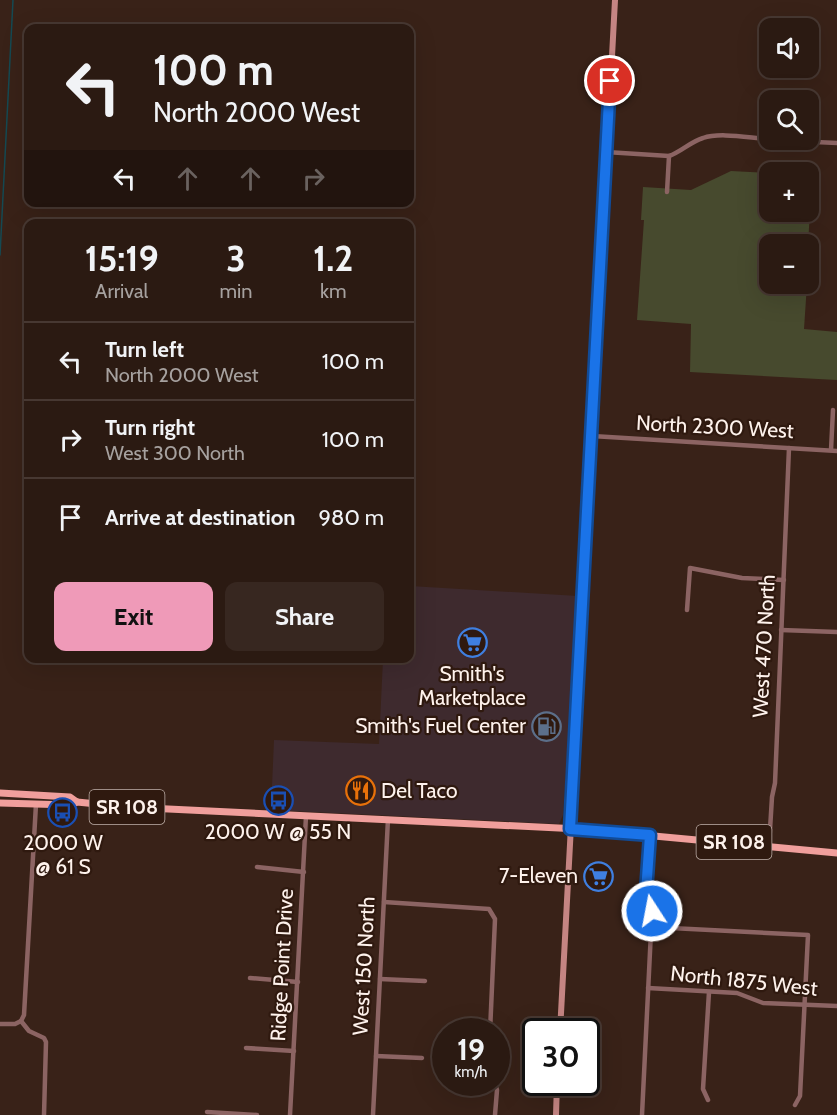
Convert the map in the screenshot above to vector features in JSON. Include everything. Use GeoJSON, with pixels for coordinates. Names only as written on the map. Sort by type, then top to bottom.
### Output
{"type":"FeatureCollection","features":[{"type":"Feature","properties":{"kind":"main road"},"geometry":{"type":"LineString","coordinates":[[561,1018],[615,0]]}},
{"type":"Feature","properties":{"kind":"main road","name":"SR 108"},"geometry":{"type":"LineString","coordinates":[[0,793],[70,797],[77,802],[127,807],[570,829],[837,852]]}},
{"type":"Feature","properties":{"kind":"main road","name":"SR 108"},"geometry":{"type":"LineString","coordinates":[[0,803],[70,806],[77,802]]}},
{"type":"Feature","properties":{"kind":"main road"},"geometry":{"type":"LineString","coordinates":[[556,1115],[557,1096]]}},
{"type":"Feature","properties":{"kind":"street"},"geometry":{"type":"LineString","coordinates":[[606,153],[669,156],[678,153],[693,142],[713,136],[759,138]]}},
{"type":"Feature","properties":{"kind":"street"},"geometry":{"type":"LineString","coordinates":[[819,142],[837,143]]}},
{"type":"Feature","properties":{"kind":"street"},"geometry":{"type":"LineString","coordinates":[[667,192],[669,156]]}},
{"type":"Feature","properties":{"kind":"street"},"geometry":{"type":"LineString","coordinates":[[831,450],[833,410]]}},
{"type":"Feature","properties":{"kind":"street","name":"North 2300 West"},"geometry":{"type":"LineString","coordinates":[[592,436],[837,451]]}},
{"type":"Feature","properties":{"kind":"street","name":"West 470 North"},"geometry":{"type":"LineString","coordinates":[[769,846],[775,783],[789,448]]}},
{"type":"Feature","properties":{"kind":"street"},"geometry":{"type":"LineString","coordinates":[[687,610],[690,568],[742,578],[784,580]]}},
{"type":"Feature","properties":{"kind":"street"},"geometry":{"type":"LineString","coordinates":[[782,630],[837,632]]}},
{"type":"Feature","properties":{"kind":"street"},"geometry":{"type":"LineString","coordinates":[[0,1024],[21,1022],[24,1015],[36,804]]}},
{"type":"Feature","properties":{"kind":"street","name":"Ridge Point Drive"},"geometry":{"type":"LineString","coordinates":[[290,1115],[306,816]]}},
{"type":"Feature","properties":{"kind":"street","name":"West 150 North"},"geometry":{"type":"LineString","coordinates":[[373,1115],[388,819]]}},
{"type":"Feature","properties":{"kind":"street"},"geometry":{"type":"LineString","coordinates":[[642,1115],[652,911],[646,892],[650,835]]}},
{"type":"Feature","properties":{"kind":"street"},"geometry":{"type":"LineString","coordinates":[[257,867],[304,872]]}},
{"type":"Feature","properties":{"kind":"street"},"geometry":{"type":"LineString","coordinates":[[384,902],[489,909],[495,919],[491,1018]]}},
{"type":"Feature","properties":{"kind":"street"},"geometry":{"type":"LineString","coordinates":[[651,927],[808,935],[800,1096],[795,1105]]}},
{"type":"Feature","properties":{"kind":"street"},"geometry":{"type":"LineString","coordinates":[[250,978],[298,982]]}},
{"type":"Feature","properties":{"kind":"street"},"geometry":{"type":"LineString","coordinates":[[380,979],[425,981]]}},
{"type":"Feature","properties":{"kind":"street","name":"North 1875 West"},"geometry":{"type":"LineString","coordinates":[[648,988],[737,993],[763,1003],[837,1006]]}},
{"type":"Feature","properties":{"kind":"street"},"geometry":{"type":"LineString","coordinates":[[708,1100],[703,1089],[709,992]]}},
{"type":"Feature","properties":{"kind":"street"},"geometry":{"type":"LineString","coordinates":[[21,1022],[29,1031],[44,1038],[46,1042],[44,1115]]}},
{"type":"Feature","properties":{"kind":"street"},"geometry":{"type":"LineString","coordinates":[[246,1048],[294,1051]]}},
{"type":"Feature","properties":{"kind":"street"},"geometry":{"type":"LineString","coordinates":[[376,1056],[422,1058]]}},
{"type":"Feature","properties":{"kind":"street"},"geometry":{"type":"LineString","coordinates":[[495,1115],[497,1096]]}},
{"type":"Feature","properties":{"kind":"street"},"geometry":{"type":"LineString","coordinates":[[207,1112],[257,1115]]}},
{"type":"Feature","properties":{"kind":"shaded area"},"geometry":{"type":"Polygon","coordinates":[[[414,586],[578,596],[563,815],[559,824],[271,810],[274,740],[379,744],[383,663],[414,663],[414,586]]]}},
{"type":"Feature","properties":{"kind":"green space"},"geometry":{"type":"Polygon","coordinates":[[[731,171],[759,172],[759,222],[809,222],[809,234],[759,234],[759,294],[806,294],[804,329],[837,332],[837,380],[690,372],[691,324],[637,320],[644,220],[641,220],[643,187],[691,190],[731,171]]]}},
{"type":"Feature","properties":{"kind":"waterway"},"geometry":{"type":"LineString","coordinates":[[0,255],[13,0]]}},
{"type":"Feature","properties":{"kind":"place","name":"Smith's Marketplace"},"geometry":{"type":"Point","coordinates":[472,643]}},
{"type":"Feature","properties":{"kind":"place","name":"Smith's Fuel Center"},"geometry":{"type":"Point","coordinates":[547,726]}},
{"type":"Feature","properties":{"kind":"place","name":"Del Taco"},"geometry":{"type":"Point","coordinates":[360,791]}},
{"type":"Feature","properties":{"kind":"place","name":"2000 W @ 55 N"},"geometry":{"type":"Point","coordinates":[278,801]}},
{"type":"Feature","properties":{"kind":"place","name":"2000 W @ 61 S"},"geometry":{"type":"Point","coordinates":[63,812]}},
{"type":"Feature","properties":{"kind":"place","name":"7-Eleven"},"geometry":{"type":"Point","coordinates":[599,876]}},
{"type":"Feature","properties":{"kind":"route"},"geometry":{"type":"LineString","coordinates":[[610,81],[570,829],[650,835],[646,892],[652,911]]}}]}
